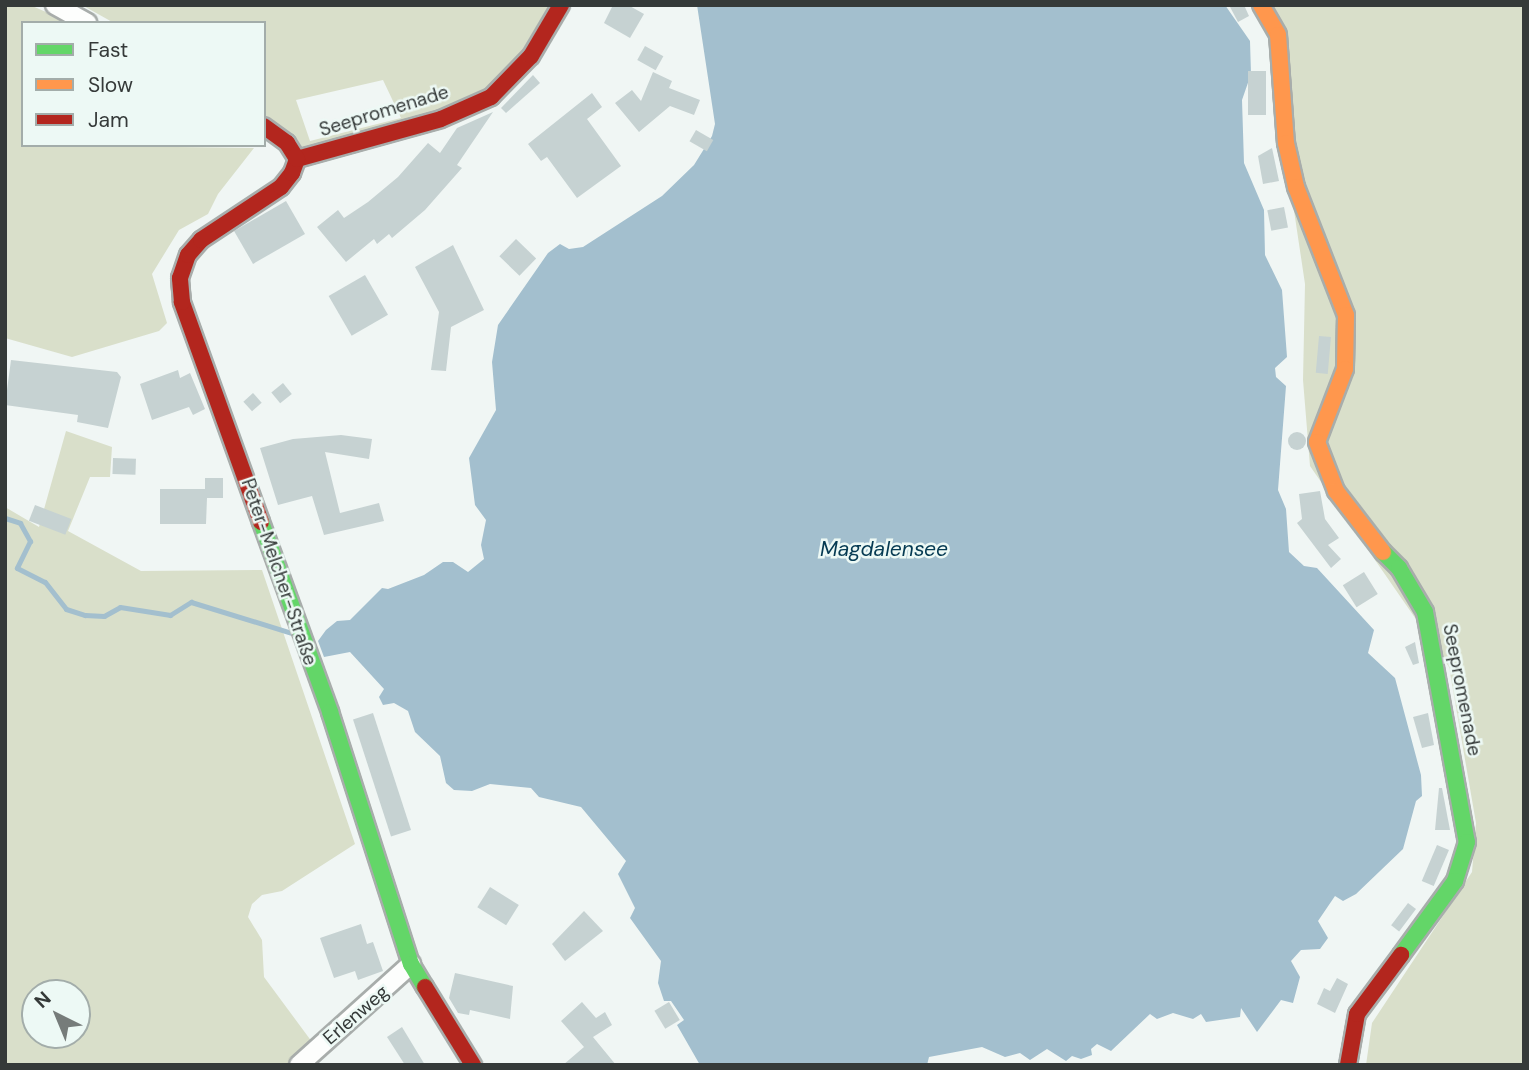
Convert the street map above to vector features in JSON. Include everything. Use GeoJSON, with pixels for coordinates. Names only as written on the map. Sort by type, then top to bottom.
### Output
{"type":"FeatureCollection","features":[{"type":"Feature","properties":{"kind":"street"},"geometry":{"type":"LineString","coordinates":[[55,5],[83,21]]}},
{"type":"Feature","properties":{"kind":"street","name":"Seepromenade"},"geometry":{"type":"LineString","coordinates":[[297,159],[441,119],[491,97],[531,56],[561,5]]}},
{"type":"Feature","properties":{"kind":"street","name":"Seepromenade"},"geometry":{"type":"LineString","coordinates":[[1261,5],[1278,35],[1286,143],[1296,187],[1346,315],[1345,369],[1317,442],[1336,491],[1362,530],[1399,568],[1425,612],[1467,842],[1455,881],[1357,1014],[1348,1065]]}},
{"type":"Feature","properties":{"kind":"street"},"geometry":{"type":"LineString","coordinates":[[266,127],[287,143],[297,159]]}},
{"type":"Feature","properties":{"kind":"street","name":"Peter-Melcher-Straße"},"geometry":{"type":"LineString","coordinates":[[297,159],[281,187],[201,240],[188,255],[179,289],[296,621],[411,964],[473,1065]]}},
{"type":"Feature","properties":{"kind":"street","name":"Erlenweg"},"geometry":{"type":"LineString","coordinates":[[299,1065],[411,964]]}},
{"type":"Feature","properties":{"kind":"green space"},"geometry":{"type":"Polygon","coordinates":[[[5,5],[30,5],[66,21],[21,21],[21,147],[254,148],[218,194],[208,214],[179,230],[152,274],[167,323],[159,331],[72,357],[5,338],[5,5]]]}},
{"type":"Feature","properties":{"kind":"green space"},"geometry":{"type":"Polygon","coordinates":[[[82,5],[553,5],[512,72],[442,116],[295,153],[266,123],[266,21],[110,21],[82,5]],[[383,80],[296,100],[310,141],[401,118],[383,80]]]}},
{"type":"Feature","properties":{"kind":"green space"},"geometry":{"type":"Polygon","coordinates":[[[1252,5],[1524,5],[1524,1065],[1366,1065],[1372,1023],[1472,872],[1476,823],[1449,667],[1310,466],[1303,380],[1305,284],[1267,30],[1252,5]]]}},
{"type":"Feature","properties":{"kind":"green space"},"geometry":{"type":"Polygon","coordinates":[[[66,431],[112,447],[110,477],[90,477],[68,531],[141,571],[262,570],[355,844],[282,891],[262,895],[252,904],[248,917],[262,940],[264,977],[315,1046],[294,1065],[5,1065],[5,507],[39,527],[66,431]]]}},
{"type":"Feature","properties":{"kind":"water","name":"Magdalensee"},"geometry":{"type":"Polygon","coordinates":[[[697,5],[1225,5],[1250,41],[1251,74],[1242,100],[1244,163],[1264,210],[1265,255],[1282,290],[1287,357],[1275,368],[1276,377],[1286,386],[1278,490],[1286,509],[1289,552],[1304,566],[1317,568],[1374,630],[1368,653],[1395,678],[1421,775],[1422,796],[1416,801],[1403,849],[1356,894],[1343,901],[1335,896],[1318,921],[1328,938],[1320,949],[1301,950],[1291,961],[1300,977],[1293,1003],[1281,1000],[1257,1032],[1241,1008],[1240,1017],[1206,1022],[1201,1014],[1193,1019],[1173,1013],[1157,1019],[1150,1014],[1111,1051],[1097,1044],[1091,1049],[1092,1055],[1081,1059],[1072,1056],[1066,1061],[1047,1049],[1030,1060],[1020,1053],[1005,1057],[982,1047],[929,1057],[927,1065],[700,1065],[677,1025],[684,1020],[671,1001],[664,1001],[658,983],[661,961],[630,918],[635,908],[618,874],[626,861],[581,807],[539,797],[531,788],[490,784],[472,791],[454,790],[446,783],[440,756],[415,732],[408,711],[394,703],[383,705],[379,697],[384,689],[350,652],[324,657],[318,641],[326,630],[337,621],[350,620],[382,588],[388,589],[424,575],[443,562],[453,562],[468,572],[484,559],[481,545],[486,520],[475,505],[469,458],[496,410],[492,362],[498,325],[548,253],[560,244],[569,249],[583,247],[662,196],[694,165],[712,136],[715,124],[697,5]]]}},
{"type":"Feature","properties":{"kind":"building"},"geometry":{"type":"Polygon","coordinates":[[[613,5],[628,5],[644,14],[630,38],[604,23],[613,5]]]}},
{"type":"Feature","properties":{"kind":"building"},"geometry":{"type":"Polygon","coordinates":[[[1229,5],[1244,5],[1249,16],[1238,22],[1229,5]]]}},
{"type":"Feature","properties":{"kind":"building"},"geometry":{"type":"Polygon","coordinates":[[[645,46],[663,56],[656,70],[637,60],[645,46]]]}},
{"type":"Feature","properties":{"kind":"building"},"geometry":{"type":"Polygon","coordinates":[[[1248,71],[1266,71],[1266,115],[1248,115],[1248,71]]]}},
{"type":"Feature","properties":{"kind":"building"},"geometry":{"type":"Polygon","coordinates":[[[653,72],[672,81],[669,88],[700,100],[694,115],[670,106],[639,132],[615,103],[632,90],[641,101],[653,72]]]}},
{"type":"Feature","properties":{"kind":"building"},"geometry":{"type":"Polygon","coordinates":[[[533,75],[540,83],[506,113],[501,108],[533,75]]]}},
{"type":"Feature","properties":{"kind":"building"},"geometry":{"type":"Polygon","coordinates":[[[592,93],[602,107],[587,119],[621,166],[577,198],[547,157],[541,161],[528,144],[592,93]]]}},
{"type":"Feature","properties":{"kind":"building"},"geometry":{"type":"Polygon","coordinates":[[[493,112],[457,165],[462,168],[425,210],[392,238],[389,234],[377,244],[374,239],[346,262],[317,227],[338,210],[344,218],[368,202],[398,177],[428,143],[440,153],[457,128],[493,112]]]}},
{"type":"Feature","properties":{"kind":"building"},"geometry":{"type":"Polygon","coordinates":[[[696,130],[713,140],[707,151],[690,141],[696,130]]]}},
{"type":"Feature","properties":{"kind":"building"},"geometry":{"type":"Polygon","coordinates":[[[1272,148],[1279,181],[1263,184],[1258,156],[1272,148]]]}},
{"type":"Feature","properties":{"kind":"building"},"geometry":{"type":"Polygon","coordinates":[[[286,201],[305,234],[253,264],[234,231],[286,201]]]}},
{"type":"Feature","properties":{"kind":"building"},"geometry":{"type":"Polygon","coordinates":[[[1284,207],[1288,228],[1271,231],[1267,210],[1284,207]]]}},
{"type":"Feature","properties":{"kind":"building"},"geometry":{"type":"Polygon","coordinates":[[[516,239],[536,258],[519,276],[499,256],[516,239]]]}},
{"type":"Feature","properties":{"kind":"building"},"geometry":{"type":"Polygon","coordinates":[[[453,245],[484,310],[451,327],[446,371],[431,370],[439,312],[415,267],[453,245]]]}},
{"type":"Feature","properties":{"kind":"building"},"geometry":{"type":"Polygon","coordinates":[[[365,275],[388,315],[352,336],[329,296],[365,275]]]}},
{"type":"Feature","properties":{"kind":"building"},"geometry":{"type":"Polygon","coordinates":[[[1319,336],[1331,337],[1328,374],[1316,373],[1319,336]]]}},
{"type":"Feature","properties":{"kind":"building"},"geometry":{"type":"Polygon","coordinates":[[[11,360],[117,372],[121,377],[108,428],[77,422],[78,415],[5,405],[11,360]]]}},
{"type":"Feature","properties":{"kind":"building"},"geometry":{"type":"Polygon","coordinates":[[[178,370],[180,378],[190,373],[205,409],[193,415],[189,407],[152,420],[140,384],[178,370]]]}},
{"type":"Feature","properties":{"kind":"building"},"geometry":{"type":"Polygon","coordinates":[[[283,383],[292,394],[280,403],[271,392],[283,383]]]}},
{"type":"Feature","properties":{"kind":"building"},"geometry":{"type":"Polygon","coordinates":[[[253,393],[262,403],[252,411],[243,402],[253,393]]]}},
{"type":"Feature","properties":{"kind":"building"},"geometry":{"type":"Polygon","coordinates":[[[1297,432],[1303,435],[1306,441],[1303,447],[1297,450],[1291,447],[1288,441],[1291,435],[1297,432]]]}},
{"type":"Feature","properties":{"kind":"building"},"geometry":{"type":"Polygon","coordinates":[[[341,435],[372,439],[369,459],[325,452],[340,513],[379,503],[384,521],[324,535],[312,496],[278,505],[260,448],[293,439],[341,435]]]}},
{"type":"Feature","properties":{"kind":"building"},"geometry":{"type":"Polygon","coordinates":[[[113,458],[136,459],[135,475],[112,474],[113,458]]]}},
{"type":"Feature","properties":{"kind":"building"},"geometry":{"type":"Polygon","coordinates":[[[205,478],[223,478],[223,498],[207,498],[206,524],[160,524],[160,489],[205,489],[205,478]]]}},
{"type":"Feature","properties":{"kind":"building"},"geometry":{"type":"Polygon","coordinates":[[[1320,491],[1325,519],[1339,538],[1328,545],[1341,559],[1331,568],[1297,523],[1302,519],[1299,494],[1320,491]]]}},
{"type":"Feature","properties":{"kind":"building"},"geometry":{"type":"Polygon","coordinates":[[[35,505],[71,519],[65,535],[29,521],[35,505]]]}},
{"type":"Feature","properties":{"kind":"building"},"geometry":{"type":"Polygon","coordinates":[[[1364,572],[1378,594],[1357,607],[1343,585],[1364,572]]]}},
{"type":"Feature","properties":{"kind":"building"},"geometry":{"type":"Polygon","coordinates":[[[1415,642],[1419,663],[1413,665],[1405,647],[1415,642]]]}},
{"type":"Feature","properties":{"kind":"building"},"geometry":{"type":"Polygon","coordinates":[[[373,713],[411,830],[391,836],[353,719],[373,713]]]}},
{"type":"Feature","properties":{"kind":"building"},"geometry":{"type":"Polygon","coordinates":[[[1428,713],[1434,745],[1422,748],[1413,717],[1428,713]]]}},
{"type":"Feature","properties":{"kind":"building"},"geometry":{"type":"Polygon","coordinates":[[[1439,788],[1442,788],[1450,830],[1435,830],[1439,788]]]}},
{"type":"Feature","properties":{"kind":"building"},"geometry":{"type":"Polygon","coordinates":[[[1437,845],[1449,850],[1434,886],[1422,881],[1437,845]]]}},
{"type":"Feature","properties":{"kind":"building"},"geometry":{"type":"Polygon","coordinates":[[[490,887],[519,905],[506,925],[477,907],[490,887]]]}},
{"type":"Feature","properties":{"kind":"building"},"geometry":{"type":"Polygon","coordinates":[[[1408,903],[1416,909],[1399,931],[1391,925],[1408,903]]]}},
{"type":"Feature","properties":{"kind":"building"},"geometry":{"type":"Polygon","coordinates":[[[584,911],[603,931],[565,961],[552,944],[584,911]]]}},
{"type":"Feature","properties":{"kind":"building"},"geometry":{"type":"Polygon","coordinates":[[[361,924],[367,944],[373,942],[383,971],[358,980],[355,971],[334,978],[320,938],[361,924]]]}},
{"type":"Feature","properties":{"kind":"building"},"geometry":{"type":"Polygon","coordinates":[[[455,973],[513,986],[510,1019],[470,1010],[469,1015],[458,1013],[449,998],[455,973]]]}},
{"type":"Feature","properties":{"kind":"building"},"geometry":{"type":"Polygon","coordinates":[[[1337,978],[1348,984],[1335,1013],[1317,1004],[1324,988],[1330,991],[1337,978]]]}},
{"type":"Feature","properties":{"kind":"building"},"geometry":{"type":"Polygon","coordinates":[[[582,1002],[596,1018],[605,1012],[612,1025],[593,1037],[616,1065],[563,1065],[584,1047],[561,1021],[582,1002]]]}},
{"type":"Feature","properties":{"kind":"building"},"geometry":{"type":"Polygon","coordinates":[[[669,1002],[680,1020],[665,1029],[654,1011],[669,1002]]]}},
{"type":"Feature","properties":{"kind":"building"},"geometry":{"type":"Polygon","coordinates":[[[402,1027],[425,1065],[405,1065],[387,1037],[402,1027]]]}},
{"type":"Feature","properties":{"kind":"waterway"},"geometry":{"type":"LineString","coordinates":[[5,518],[20,523],[30,541],[17,568],[45,582],[66,609],[85,615],[104,616],[120,607],[170,615],[191,602],[295,634]]}},
{"type":"Feature","properties":{"kind":"traffic: fast"},"geometry":{"type":"LineString","coordinates":[[261,522],[330,712],[411,964],[425,987]]}},
{"type":"Feature","properties":{"kind":"traffic: fast"},"geometry":{"type":"LineString","coordinates":[[1383,552],[1399,568],[1425,612],[1467,842],[1455,881],[1401,955]]}},
{"type":"Feature","properties":{"kind":"traffic: slow"},"geometry":{"type":"LineString","coordinates":[[1261,5],[1278,35],[1286,143],[1296,187],[1346,315],[1345,369],[1317,442],[1336,491],[1383,552]]}},
{"type":"Feature","properties":{"kind":"traffic: jam"},"geometry":{"type":"LineString","coordinates":[[297,159],[441,119],[491,97],[531,56],[561,5]]}},
{"type":"Feature","properties":{"kind":"traffic: jam"},"geometry":{"type":"LineString","coordinates":[[261,522],[182,302],[180,278],[188,255],[201,240],[281,187],[292,173],[297,159],[287,143],[266,127]]}},
{"type":"Feature","properties":{"kind":"traffic: jam"},"geometry":{"type":"LineString","coordinates":[[1348,1065],[1357,1014],[1401,955]]}},
{"type":"Feature","properties":{"kind":"traffic: jam"},"geometry":{"type":"LineString","coordinates":[[425,987],[473,1065]]}}]}
